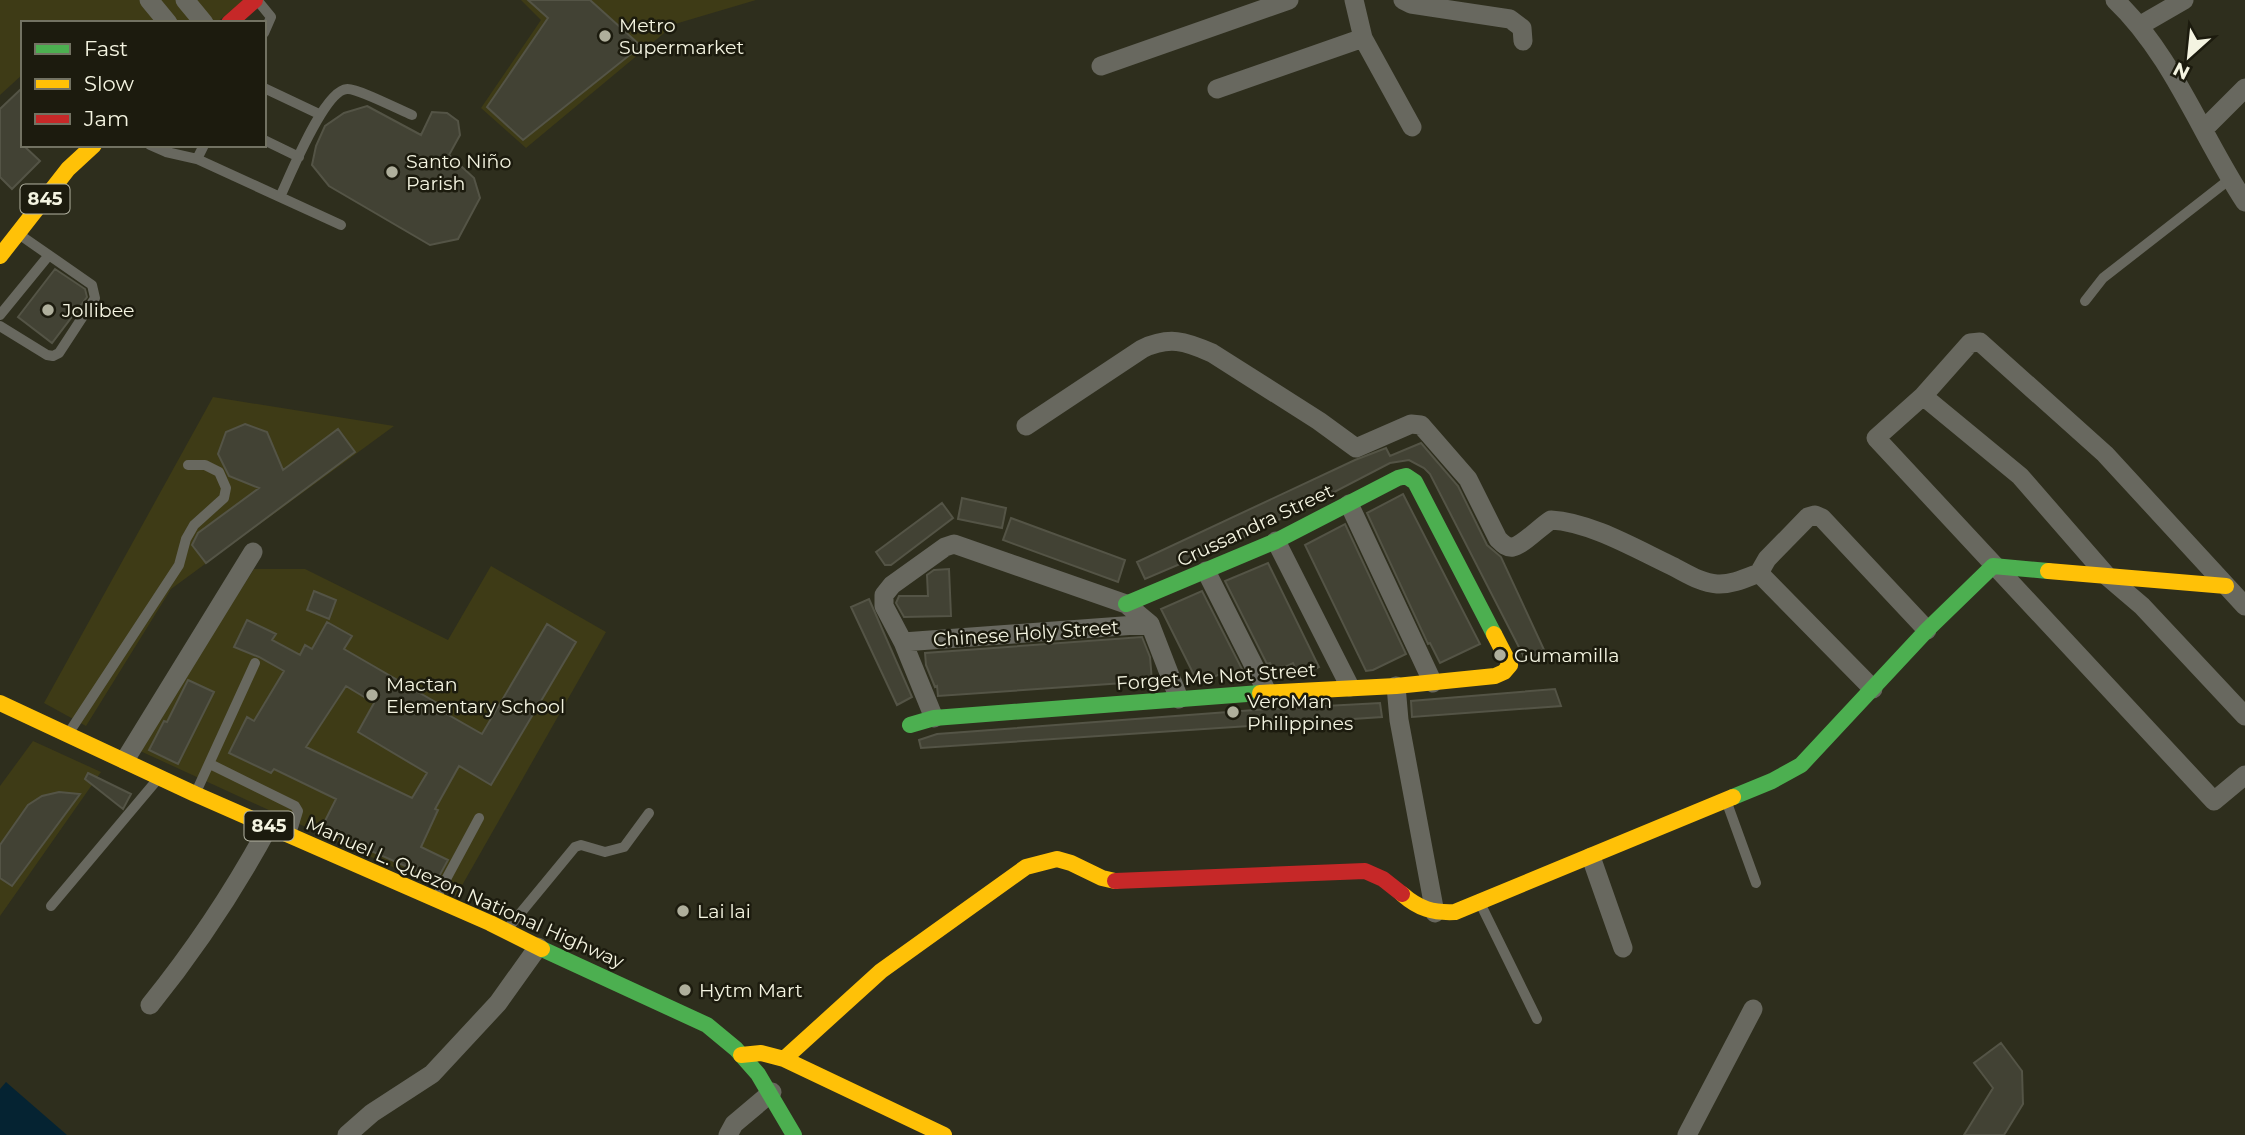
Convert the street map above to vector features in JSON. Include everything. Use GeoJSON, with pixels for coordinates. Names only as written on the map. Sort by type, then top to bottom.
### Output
{"type":"FeatureCollection","features":[{"type":"Feature","properties":{"kind":"street"},"geometry":{"type":"LineString","coordinates":[[149,0],[166,21]]}},
{"type":"Feature","properties":{"kind":"street"},"geometry":{"type":"LineString","coordinates":[[185,0],[202,21]]}},
{"type":"Feature","properties":{"kind":"street"},"geometry":{"type":"LineString","coordinates":[[231,21],[256,0]]}},
{"type":"Feature","properties":{"kind":"street"},"geometry":{"type":"LineString","coordinates":[[1101,66],[1289,0]]}},
{"type":"Feature","properties":{"kind":"street"},"geometry":{"type":"LineString","coordinates":[[1354,0],[1363,38],[1412,127]]}},
{"type":"Feature","properties":{"kind":"street"},"geometry":{"type":"LineString","coordinates":[[1403,0],[1411,4],[1510,19],[1522,28],[1523,41]]}},
{"type":"Feature","properties":{"kind":"street"},"geometry":{"type":"LineString","coordinates":[[2115,0],[2139,26],[2204,129],[2245,202]]}},
{"type":"Feature","properties":{"kind":"street"},"geometry":{"type":"LineString","coordinates":[[2139,26],[2184,0]]}},
{"type":"Feature","properties":{"kind":"street"},"geometry":{"type":"LineString","coordinates":[[1217,89],[1363,38]]}},
{"type":"Feature","properties":{"kind":"street"},"geometry":{"type":"LineString","coordinates":[[2204,129],[2245,88]]}},
{"type":"Feature","properties":{"kind":"street","name":"845"},"geometry":{"type":"LineString","coordinates":[[0,256],[68,169],[91,147]]}},
{"type":"Feature","properties":{"kind":"street"},"geometry":{"type":"LineString","coordinates":[[1026,426],[1142,349],[1157,342],[1176,341],[1195,345],[1319,421],[1356,448],[1411,424],[1421,425],[1468,480],[1498,539],[1506,546],[1512,547],[1521,543],[1551,520],[1564,520],[1618,540],[1700,580],[1717,584],[1759,573],[1766,559],[1803,521],[1815,515],[1822,518],[1927,630]]}},
{"type":"Feature","properties":{"kind":"street"},"geometry":{"type":"LineString","coordinates":[[2245,606],[2105,454],[1980,342],[1970,343],[1923,396],[1876,438],[2214,801],[2245,775]]}},
{"type":"Feature","properties":{"kind":"street"},"geometry":{"type":"LineString","coordinates":[[1923,396],[2020,476],[2108,577],[2142,606],[2245,716]]}},
{"type":"Feature","properties":{"kind":"street","name":"Crussandra Street"},"geometry":{"type":"LineString","coordinates":[[1126,604],[1276,541],[1398,478],[1406,477],[1415,482],[1506,655]]}},
{"type":"Feature","properties":{"kind":"street"},"geometry":{"type":"LineString","coordinates":[[1349,505],[1433,683]]}},
{"type":"Feature","properties":{"kind":"street"},"geometry":{"type":"LineString","coordinates":[[1276,541],[1350,687]]}},
{"type":"Feature","properties":{"kind":"street"},"geometry":{"type":"LineString","coordinates":[[933,718],[884,606],[884,595],[892,585],[945,547],[954,544],[1126,604],[1150,624],[1179,699]]}},
{"type":"Feature","properties":{"kind":"street"},"geometry":{"type":"LineString","coordinates":[[125,760],[253,552]]}},
{"type":"Feature","properties":{"kind":"street"},"geometry":{"type":"LineString","coordinates":[[784,1059],[881,971],[1026,867],[1045,859],[1064,859],[1102,879],[1126,882],[1364,871],[1380,876],[1418,908],[1435,913],[1455,912],[1772,781],[1801,765],[1927,630],[1993,566],[2226,586]]}},
{"type":"Feature","properties":{"kind":"street"},"geometry":{"type":"LineString","coordinates":[[1206,571],[1268,692]]}},
{"type":"Feature","properties":{"kind":"street"},"geometry":{"type":"LineString","coordinates":[[1759,573],[1873,689]]}},
{"type":"Feature","properties":{"kind":"street","name":"Chinese Holy Street"},"geometry":{"type":"LineString","coordinates":[[902,642],[1150,624]]}},
{"type":"Feature","properties":{"kind":"street","name":"Forget Me Not Street"},"geometry":{"type":"LineString","coordinates":[[910,725],[933,718],[1268,692],[1396,686],[1495,676],[1510,665],[1506,655]]}},
{"type":"Feature","properties":{"kind":"street"},"geometry":{"type":"LineString","coordinates":[[1396,686],[1399,720],[1435,913]]}},
{"type":"Feature","properties":{"kind":"street","name":"Manuel L. Quezon National Highway"},"geometry":{"type":"LineString","coordinates":[[0,703],[195,794],[507,930],[706,1025],[724,1038],[772,1091],[794,1135]]}},
{"type":"Feature","properties":{"kind":"street"},"geometry":{"type":"LineString","coordinates":[[150,1005],[199,943],[243,874],[269,826]]}},
{"type":"Feature","properties":{"kind":"street"},"geometry":{"type":"LineString","coordinates":[[1591,857],[1623,948]]}},
{"type":"Feature","properties":{"kind":"street"},"geometry":{"type":"LineString","coordinates":[[347,1135],[372,1113],[432,1074],[498,1003],[538,947]]}},
{"type":"Feature","properties":{"kind":"street"},"geometry":{"type":"LineString","coordinates":[[1687,1135],[1753,1010]]}},
{"type":"Feature","properties":{"kind":"street"},"geometry":{"type":"LineString","coordinates":[[741,1055],[761,1053],[784,1059],[944,1135]]}},
{"type":"Feature","properties":{"kind":"street"},"geometry":{"type":"LineString","coordinates":[[728,1135],[734,1124],[772,1091]]}},
{"type":"Feature","properties":{"kind":"lane"},"geometry":{"type":"LineString","coordinates":[[256,0],[271,17],[266,28]]}},
{"type":"Feature","properties":{"kind":"lane"},"geometry":{"type":"LineString","coordinates":[[280,197],[319,114],[337,91],[349,88],[412,115]]}},
{"type":"Feature","properties":{"kind":"lane"},"geometry":{"type":"LineString","coordinates":[[266,89],[319,114]]}},
{"type":"Feature","properties":{"kind":"lane"},"geometry":{"type":"LineString","coordinates":[[266,141],[299,157]]}},
{"type":"Feature","properties":{"kind":"lane"},"geometry":{"type":"LineString","coordinates":[[155,147],[197,159],[341,225]]}},
{"type":"Feature","properties":{"kind":"lane"},"geometry":{"type":"LineString","coordinates":[[197,159],[203,147]]}},
{"type":"Feature","properties":{"kind":"lane"},"geometry":{"type":"LineString","coordinates":[[2085,301],[2103,278],[2230,179]]}},
{"type":"Feature","properties":{"kind":"lane"},"geometry":{"type":"LineString","coordinates":[[0,326],[53,356],[59,353],[95,293],[92,285],[17,232]]}},
{"type":"Feature","properties":{"kind":"lane"},"geometry":{"type":"LineString","coordinates":[[0,315],[49,255]]}},
{"type":"Feature","properties":{"kind":"lane"},"geometry":{"type":"LineString","coordinates":[[68,735],[179,565],[186,539],[194,525],[224,498],[226,488],[219,472],[205,465],[188,465]]}},
{"type":"Feature","properties":{"kind":"lane"},"geometry":{"type":"LineString","coordinates":[[195,794],[255,663]]}},
{"type":"Feature","properties":{"kind":"lane"},"geometry":{"type":"LineString","coordinates":[[210,764],[295,806],[299,811],[290,835]]}},
{"type":"Feature","properties":{"kind":"lane"},"geometry":{"type":"LineString","coordinates":[[51,906],[160,777]]}},
{"type":"Feature","properties":{"kind":"lane"},"geometry":{"type":"LineString","coordinates":[[1726,799],[1756,883]]}},
{"type":"Feature","properties":{"kind":"lane"},"geometry":{"type":"LineString","coordinates":[[507,930],[575,847],[581,845],[606,852],[624,847],[649,813]]}},
{"type":"Feature","properties":{"kind":"lane"},"geometry":{"type":"LineString","coordinates":[[435,900],[479,818]]}},
{"type":"Feature","properties":{"kind":"lane"},"geometry":{"type":"LineString","coordinates":[[1479,903],[1537,1018]]}},
{"type":"Feature","properties":{"kind":"shaded area"},"geometry":{"type":"Polygon","coordinates":[[[0,0],[244,0],[218,21],[21,21],[21,76],[0,95],[0,0]]]}},
{"type":"Feature","properties":{"kind":"shaded area"},"geometry":{"type":"Polygon","coordinates":[[[521,0],[756,0],[675,24],[526,148],[481,108],[541,20],[521,0]]]}},
{"type":"Feature","properties":{"kind":"shaded area"},"geometry":{"type":"Polygon","coordinates":[[[213,397],[394,426],[171,589],[86,726],[44,703],[213,397]]]}},
{"type":"Feature","properties":{"kind":"shaded area","name":"Mactan Elementary School"},"geometry":{"type":"Polygon","coordinates":[[[491,566],[606,632],[456,896],[138,750],[254,569],[305,569],[448,640],[491,566]]]}},
{"type":"Feature","properties":{"kind":"shaded area"},"geometry":{"type":"Polygon","coordinates":[[[33,741],[101,772],[0,916],[0,786],[33,741]]]}},
{"type":"Feature","properties":{"kind":"water"},"geometry":{"type":"Polygon","coordinates":[[[6,1082],[67,1135],[0,1135],[0,1089],[6,1082]]]}},
{"type":"Feature","properties":{"kind":"building"},"geometry":{"type":"Polygon","coordinates":[[[528,0],[590,0],[641,46],[523,140],[487,107],[548,18],[528,0]]]}},
{"type":"Feature","properties":{"kind":"building"},"geometry":{"type":"Polygon","coordinates":[[[21,89],[21,147],[25,147],[40,161],[12,189],[0,177],[0,109],[21,89]]]}},
{"type":"Feature","properties":{"kind":"building","name":"Santo Niño Parish"},"geometry":{"type":"Polygon","coordinates":[[[367,106],[421,135],[432,112],[447,113],[458,121],[460,135],[449,155],[474,178],[480,198],[458,239],[430,245],[329,186],[312,165],[316,146],[325,126],[344,113],[367,106]]]}},
{"type":"Feature","properties":{"kind":"building"},"geometry":{"type":"Polygon","coordinates":[[[55,269],[85,289],[87,297],[52,343],[18,317],[55,269]]]}},
{"type":"Feature","properties":{"kind":"building"},"geometry":{"type":"Polygon","coordinates":[[[245,424],[267,432],[283,470],[338,429],[355,452],[206,563],[192,545],[198,533],[259,488],[229,476],[218,454],[226,432],[245,424]]]}},
{"type":"Feature","properties":{"kind":"building"},"geometry":{"type":"Polygon","coordinates":[[[1421,443],[1458,486],[1487,545],[1501,557],[1545,652],[1525,659],[1430,474],[1409,460],[1390,463],[1290,515],[1252,531],[1253,533],[1145,579],[1137,562],[1355,460],[1386,448],[1390,456],[1421,443]]]}},
{"type":"Feature","properties":{"kind":"building"},"geometry":{"type":"Polygon","coordinates":[[[1403,494],[1480,644],[1440,663],[1430,643],[1428,644],[1367,513],[1403,494]]]}},
{"type":"Feature","properties":{"kind":"building"},"geometry":{"type":"Polygon","coordinates":[[[962,498],[1006,508],[1002,528],[958,519],[962,498]]]}},
{"type":"Feature","properties":{"kind":"building"},"geometry":{"type":"Polygon","coordinates":[[[942,503],[953,518],[891,565],[885,565],[876,552],[942,503]]]}},
{"type":"Feature","properties":{"kind":"building"},"geometry":{"type":"Polygon","coordinates":[[[1011,518],[1125,560],[1118,582],[1003,540],[1011,518]]]}},
{"type":"Feature","properties":{"kind":"building"},"geometry":{"type":"Polygon","coordinates":[[[1345,524],[1406,654],[1373,670],[1366,671],[1305,545],[1345,524]]]}},
{"type":"Feature","properties":{"kind":"building"},"geometry":{"type":"Polygon","coordinates":[[[1268,563],[1319,667],[1305,674],[1298,674],[1293,663],[1275,672],[1270,663],[1267,664],[1225,581],[1268,563]]]}},
{"type":"Feature","properties":{"kind":"building"},"geometry":{"type":"Polygon","coordinates":[[[949,569],[951,616],[904,617],[896,603],[899,596],[928,596],[927,575],[934,570],[949,569]]]}},
{"type":"Feature","properties":{"kind":"building"},"geometry":{"type":"Polygon","coordinates":[[[314,591],[336,600],[329,619],[307,610],[314,591]]]}},
{"type":"Feature","properties":{"kind":"building"},"geometry":{"type":"Polygon","coordinates":[[[1202,591],[1245,675],[1222,679],[1220,674],[1197,681],[1161,609],[1202,591]]]}},
{"type":"Feature","properties":{"kind":"building"},"geometry":{"type":"Polygon","coordinates":[[[869,599],[912,697],[897,705],[851,607],[869,599]]]}},
{"type":"Feature","properties":{"kind":"building"},"geometry":{"type":"Polygon","coordinates":[[[247,620],[276,634],[272,640],[300,655],[305,645],[312,649],[327,622],[352,636],[344,649],[449,710],[447,714],[482,734],[547,624],[576,642],[491,785],[459,766],[435,809],[438,810],[421,847],[448,860],[437,880],[321,829],[336,799],[274,769],[271,773],[229,753],[247,717],[254,721],[284,671],[234,647],[247,620]],[[346,686],[306,747],[412,798],[427,773],[358,732],[374,703],[346,686]]]}},
{"type":"Feature","properties":{"kind":"building"},"geometry":{"type":"Polygon","coordinates":[[[1142,637],[1150,657],[1152,681],[938,696],[937,686],[935,687],[926,665],[925,653],[1142,637]]]}},
{"type":"Feature","properties":{"kind":"building"},"geometry":{"type":"Polygon","coordinates":[[[188,680],[214,692],[178,764],[149,750],[188,680]]]}},
{"type":"Feature","properties":{"kind":"building"},"geometry":{"type":"Polygon","coordinates":[[[1555,689],[1561,706],[1412,717],[1411,701],[1555,689]]]}},
{"type":"Feature","properties":{"kind":"building"},"geometry":{"type":"Polygon","coordinates":[[[1380,703],[1382,717],[921,748],[919,740],[937,734],[1380,703]]]}},
{"type":"Feature","properties":{"kind":"building"},"geometry":{"type":"Polygon","coordinates":[[[88,773],[131,794],[123,809],[85,779],[88,773]]]}},
{"type":"Feature","properties":{"kind":"building"},"geometry":{"type":"Polygon","coordinates":[[[59,792],[80,794],[12,886],[0,878],[0,845],[28,805],[42,796],[59,792]]]}},
{"type":"Feature","properties":{"kind":"building"},"geometry":{"type":"Polygon","coordinates":[[[2001,1043],[2022,1071],[2023,1104],[2004,1135],[1964,1135],[1993,1088],[1974,1063],[2001,1043]]]}},
{"type":"Feature","properties":{"kind":"traffic: fast"},"geometry":{"type":"LineString","coordinates":[[1126,604],[1276,541],[1406,476],[1415,482],[1494,634]]}},
{"type":"Feature","properties":{"kind":"traffic: fast"},"geometry":{"type":"LineString","coordinates":[[1733,797],[1772,781],[1801,765],[1927,630],[1993,566],[2048,571]]}},
{"type":"Feature","properties":{"kind":"traffic: fast"},"geometry":{"type":"LineString","coordinates":[[910,725],[934,718],[1260,693]]}},
{"type":"Feature","properties":{"kind":"traffic: fast"},"geometry":{"type":"LineString","coordinates":[[542,949],[707,1025],[736,1049],[758,1074],[794,1135]]}},
{"type":"Feature","properties":{"kind":"traffic: slow"},"geometry":{"type":"LineString","coordinates":[[0,256],[68,169],[92,147]]}},
{"type":"Feature","properties":{"kind":"traffic: slow"},"geometry":{"type":"LineString","coordinates":[[2048,571],[2226,586]]}},
{"type":"Feature","properties":{"kind":"traffic: slow"},"geometry":{"type":"LineString","coordinates":[[1260,693],[1396,686],[1495,676],[1510,665],[1494,634]]}},
{"type":"Feature","properties":{"kind":"traffic: slow"},"geometry":{"type":"LineString","coordinates":[[0,703],[195,794],[490,923],[542,949]]}},
{"type":"Feature","properties":{"kind":"traffic: slow"},"geometry":{"type":"LineString","coordinates":[[1402,894],[1427,909],[1455,912],[1733,797]]}},
{"type":"Feature","properties":{"kind":"traffic: slow"},"geometry":{"type":"LineString","coordinates":[[784,1059],[881,971],[1026,867],[1057,859],[1115,881]]}},
{"type":"Feature","properties":{"kind":"traffic: slow"},"geometry":{"type":"LineString","coordinates":[[741,1055],[761,1053],[784,1059],[944,1135]]}},
{"type":"Feature","properties":{"kind":"traffic: jam"},"geometry":{"type":"LineString","coordinates":[[231,21],[255,0]]}},
{"type":"Feature","properties":{"kind":"traffic: jam"},"geometry":{"type":"LineString","coordinates":[[1115,881],[1365,871],[1383,879],[1402,894]]}},
{"type":"Feature","properties":{"kind":"place","name":"Metro Supermarket"},"geometry":{"type":"Point","coordinates":[605,36]}},
{"type":"Feature","properties":{"kind":"place","name":"Santo Niño Parish"},"geometry":{"type":"Point","coordinates":[392,172]}},
{"type":"Feature","properties":{"kind":"place","name":"Jollibee"},"geometry":{"type":"Point","coordinates":[48,310]}},
{"type":"Feature","properties":{"kind":"place","name":"Gumamilla"},"geometry":{"type":"Point","coordinates":[1500,655]}},
{"type":"Feature","properties":{"kind":"place","name":"Mactan Elementary School"},"geometry":{"type":"Point","coordinates":[372,695]}},
{"type":"Feature","properties":{"kind":"place","name":"VeroMan Philippines"},"geometry":{"type":"Point","coordinates":[1233,712]}},
{"type":"Feature","properties":{"kind":"place","name":"Lai lai"},"geometry":{"type":"Point","coordinates":[683,911]}},
{"type":"Feature","properties":{"kind":"place","name":"Hytm Mart"},"geometry":{"type":"Point","coordinates":[685,990]}}]}
